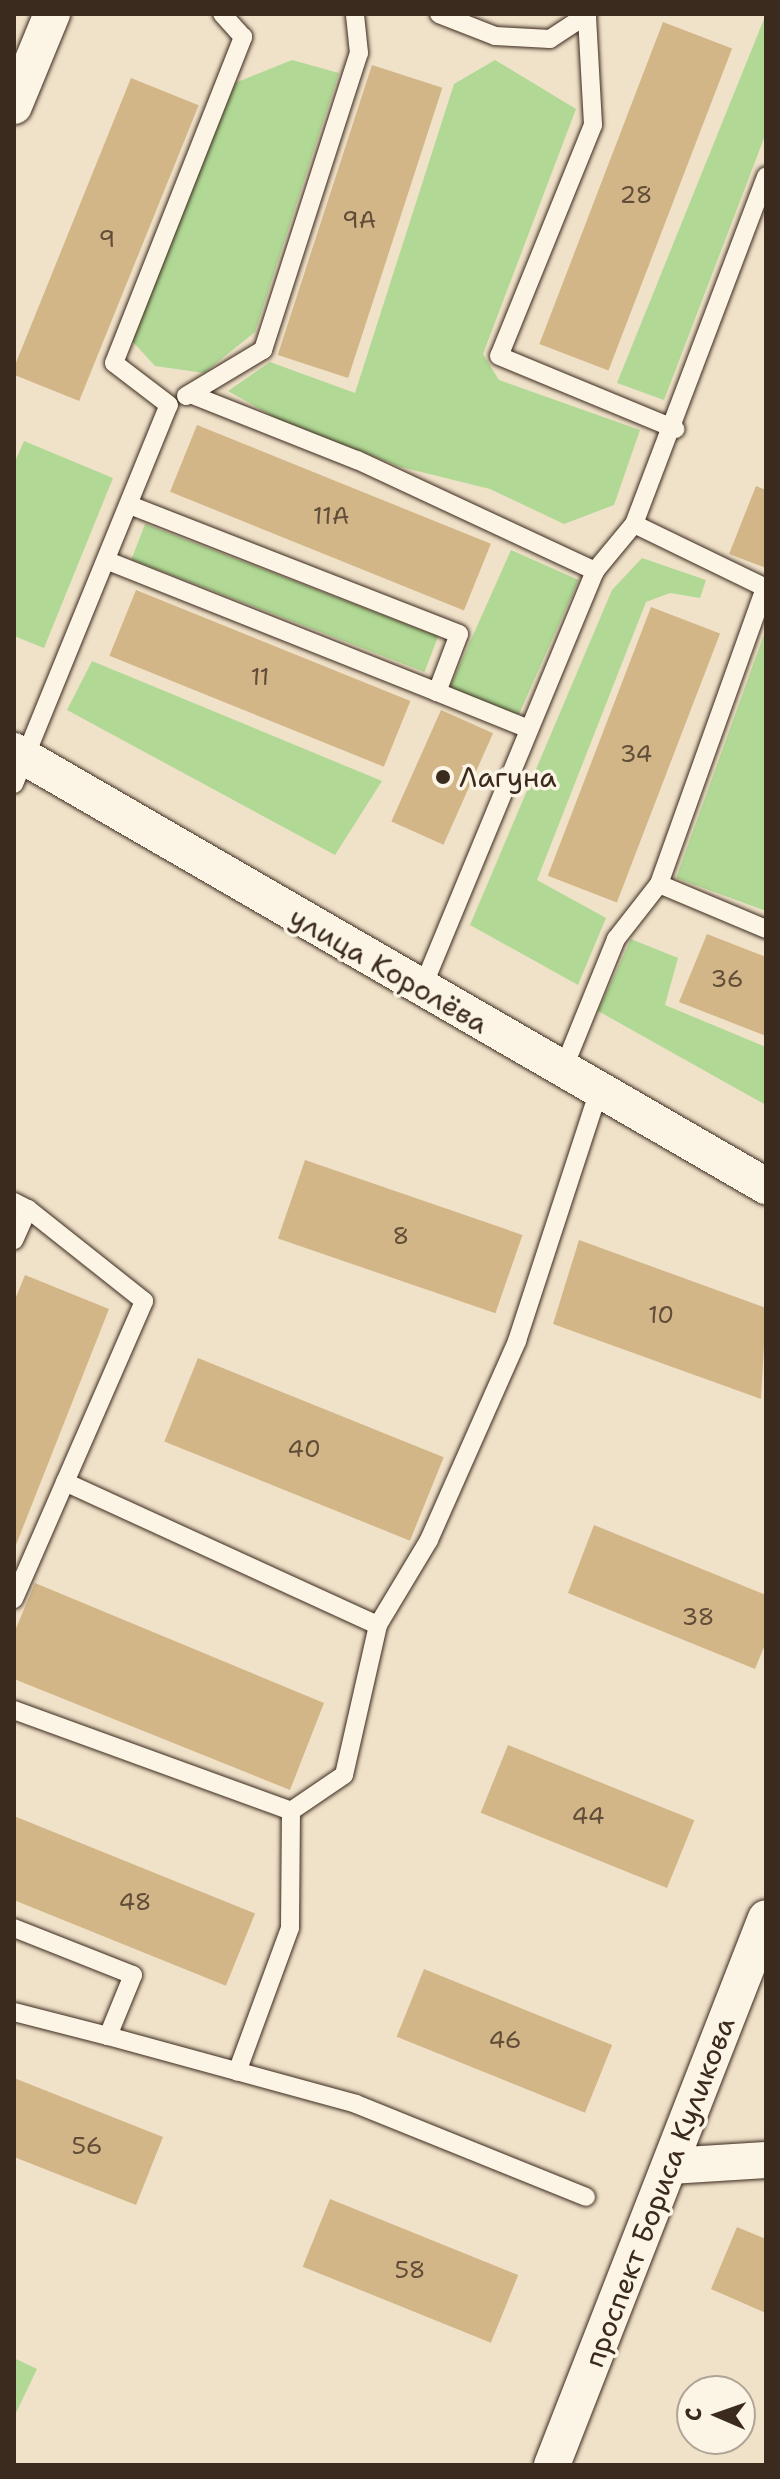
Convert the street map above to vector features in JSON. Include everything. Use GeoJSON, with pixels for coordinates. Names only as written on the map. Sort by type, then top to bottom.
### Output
{"type":"FeatureCollection","features":[{"type":"Feature","properties":{"kind":"street"},"geometry":{"type":"LineString","coordinates":[[15,100],[52,14]]}},
{"type":"Feature","properties":{"kind":"street","name":"улица Королёва"},"geometry":{"type":"LineString","coordinates":[[17,764],[422,989],[598,1093],[766,1186]]}},
{"type":"Feature","properties":{"kind":"street","name":"проспект Бориса Куликова"},"geometry":{"type":"LineString","coordinates":[[552,2465],[766,1918]]}},
{"type":"Feature","properties":{"kind":"street"},"geometry":{"type":"LineString","coordinates":[[670,2166],[766,2160]]}},
{"type":"Feature","properties":{"kind":"lane"},"geometry":{"type":"LineString","coordinates":[[169,405],[114,363],[243,37],[222,14]]}},
{"type":"Feature","properties":{"kind":"lane"},"geometry":{"type":"LineString","coordinates":[[17,764],[108,561],[169,405],[263,350],[359,53],[355,14]]}},
{"type":"Feature","properties":{"kind":"lane"},"geometry":{"type":"LineString","coordinates":[[439,14],[495,36],[550,39],[588,15],[593,125],[499,356],[675,429]]}},
{"type":"Feature","properties":{"kind":"lane"},"geometry":{"type":"LineString","coordinates":[[422,989],[595,571],[634,524],[675,429],[766,176]]}},
{"type":"Feature","properties":{"kind":"lane"},"geometry":{"type":"LineString","coordinates":[[190,394],[371,466],[595,571]]}},
{"type":"Feature","properties":{"kind":"lane"},"geometry":{"type":"LineString","coordinates":[[129,505],[459,634],[437,692]]}},
{"type":"Feature","properties":{"kind":"lane"},"geometry":{"type":"LineString","coordinates":[[562,1072],[616,939],[659,884],[766,588],[634,524]]}},
{"type":"Feature","properties":{"kind":"lane"},"geometry":{"type":"LineString","coordinates":[[108,561],[529,729]]}},
{"type":"Feature","properties":{"kind":"lane"},"geometry":{"type":"LineString","coordinates":[[659,884],[766,929]]}},
{"type":"Feature","properties":{"kind":"lane"},"geometry":{"type":"LineString","coordinates":[[291,1811],[344,1775],[378,1625],[429,1540],[517,1341],[598,1093]]}},
{"type":"Feature","properties":{"kind":"lane"},"geometry":{"type":"LineString","coordinates":[[14,1240],[21,1206],[144,1301],[14,1599]]}},
{"type":"Feature","properties":{"kind":"lane"},"geometry":{"type":"LineString","coordinates":[[65,1482],[378,1625]]}},
{"type":"Feature","properties":{"kind":"lane"},"geometry":{"type":"LineString","coordinates":[[14,1710],[291,1811]]}},
{"type":"Feature","properties":{"kind":"lane"},"geometry":{"type":"LineString","coordinates":[[237,2072],[290,1928],[291,1811]]}},
{"type":"Feature","properties":{"kind":"lane"},"geometry":{"type":"LineString","coordinates":[[14,1928],[133,1975],[108,2036]]}},
{"type":"Feature","properties":{"kind":"lane"},"geometry":{"type":"LineString","coordinates":[[14,2012],[356,2104],[586,2197]]}},
{"type":"Feature","properties":{"kind":"green space"},"geometry":{"type":"Polygon","coordinates":[[[766,14],[766,133],[664,400],[617,383],[766,14]]]}},
{"type":"Feature","properties":{"kind":"green space"},"geometry":{"type":"Polygon","coordinates":[[[292,60],[339,73],[255,332],[204,373],[155,366],[132,341],[235,83],[292,60]]]}},
{"type":"Feature","properties":{"kind":"green space"},"geometry":{"type":"Polygon","coordinates":[[[495,60],[576,109],[483,354],[499,380],[640,430],[614,505],[564,524],[490,489],[401,467],[283,422],[228,391],[270,362],[355,393],[454,84],[495,60]]]}},
{"type":"Feature","properties":{"kind":"green space"},"geometry":{"type":"Polygon","coordinates":[[[24,441],[113,478],[44,648],[14,636],[14,464],[24,441]]]}},
{"type":"Feature","properties":{"kind":"green space"},"geometry":{"type":"Polygon","coordinates":[[[145,524],[438,637],[425,672],[131,559],[145,524]]]}},
{"type":"Feature","properties":{"kind":"green space"},"geometry":{"type":"Polygon","coordinates":[[[511,550],[579,580],[518,717],[450,687],[511,550]]]}},
{"type":"Feature","properties":{"kind":"green space"},"geometry":{"type":"Polygon","coordinates":[[[642,558],[706,580],[700,598],[670,593],[646,602],[537,880],[606,918],[578,985],[470,925],[612,590],[642,558]]]}},
{"type":"Feature","properties":{"kind":"green space"},"geometry":{"type":"Polygon","coordinates":[[[766,629],[766,911],[676,878],[766,629]]]}},
{"type":"Feature","properties":{"kind":"green space"},"geometry":{"type":"Polygon","coordinates":[[[92,661],[382,781],[335,855],[67,710],[92,661]]]}},
{"type":"Feature","properties":{"kind":"green space"},"geometry":{"type":"Polygon","coordinates":[[[631,939],[678,958],[665,1005],[766,1047],[766,1105],[598,1011],[631,939]]]}},
{"type":"Feature","properties":{"kind":"green space"},"geometry":{"type":"Polygon","coordinates":[[[14,2358],[37,2369],[14,2417],[14,2358]]]}},
{"type":"Feature","properties":{"kind":"building"},"geometry":{"type":"Polygon","coordinates":[[[663,22],[732,49],[608,371],[539,344],[663,22]]]}},
{"type":"Feature","properties":{"kind":"building"},"geometry":{"type":"Polygon","coordinates":[[[372,65],[442,88],[348,378],[278,355],[372,65]]]}},
{"type":"Feature","properties":{"kind":"building"},"geometry":{"type":"Polygon","coordinates":[[[131,78],[199,105],[79,401],[14,375],[14,368],[131,78]]]}},
{"type":"Feature","properties":{"kind":"building"},"geometry":{"type":"Polygon","coordinates":[[[197,425],[491,544],[464,611],[170,492],[197,425]]]}},
{"type":"Feature","properties":{"kind":"building"},"geometry":{"type":"Polygon","coordinates":[[[756,486],[766,490],[766,568],[729,554],[756,486]]]}},
{"type":"Feature","properties":{"kind":"building"},"geometry":{"type":"Polygon","coordinates":[[[136,590],[410,701],[384,767],[109,656],[136,590]]]}},
{"type":"Feature","properties":{"kind":"building"},"geometry":{"type":"Polygon","coordinates":[[[651,607],[720,634],[617,902],[548,876],[651,607]]]}},
{"type":"Feature","properties":{"kind":"building","name":"Лагуна"},"geometry":{"type":"Polygon","coordinates":[[[441,710],[493,733],[443,845],[391,821],[441,710]]]}},
{"type":"Feature","properties":{"kind":"building"},"geometry":{"type":"Polygon","coordinates":[[[707,934],[766,957],[766,1036],[679,1002],[707,934]]]}},
{"type":"Feature","properties":{"kind":"building"},"geometry":{"type":"Polygon","coordinates":[[[305,1160],[522,1235],[495,1313],[278,1238],[305,1160]]]}},
{"type":"Feature","properties":{"kind":"building"},"geometry":{"type":"Polygon","coordinates":[[[579,1240],[766,1308],[761,1399],[553,1324],[579,1240]]]}},
{"type":"Feature","properties":{"kind":"building"},"geometry":{"type":"Polygon","coordinates":[[[25,1275],[109,1309],[14,1550],[14,1302],[25,1275]]]}},
{"type":"Feature","properties":{"kind":"building"},"geometry":{"type":"Polygon","coordinates":[[[198,1358],[444,1457],[410,1541],[164,1441],[198,1358]]]}},
{"type":"Feature","properties":{"kind":"building"},"geometry":{"type":"Polygon","coordinates":[[[594,1525],[766,1595],[766,1642],[755,1669],[568,1593],[594,1525]]]}},
{"type":"Feature","properties":{"kind":"building"},"geometry":{"type":"Polygon","coordinates":[[[35,1583],[324,1703],[290,1790],[14,1679],[14,1633],[35,1583]]]}},
{"type":"Feature","properties":{"kind":"building"},"geometry":{"type":"Polygon","coordinates":[[[508,1745],[694,1820],[667,1888],[481,1813],[508,1745]]]}},
{"type":"Feature","properties":{"kind":"building"},"geometry":{"type":"Polygon","coordinates":[[[14,1816],[255,1913],[226,1986],[14,1900],[14,1816]]]}},
{"type":"Feature","properties":{"kind":"building"},"geometry":{"type":"Polygon","coordinates":[[[424,1969],[612,2045],[585,2113],[397,2037],[424,1969]]]}},
{"type":"Feature","properties":{"kind":"building"},"geometry":{"type":"Polygon","coordinates":[[[14,2078],[163,2137],[136,2205],[14,2157],[14,2078]]]}},
{"type":"Feature","properties":{"kind":"building"},"geometry":{"type":"Polygon","coordinates":[[[330,2199],[518,2275],[491,2343],[303,2267],[330,2199]]]}},
{"type":"Feature","properties":{"kind":"building"},"geometry":{"type":"Polygon","coordinates":[[[737,2227],[766,2239],[766,2313],[711,2289],[737,2227]]]}},
{"type":"Feature","properties":{"kind":"place","name":"Лагуна"},"geometry":{"type":"Point","coordinates":[443,777]}}]}
